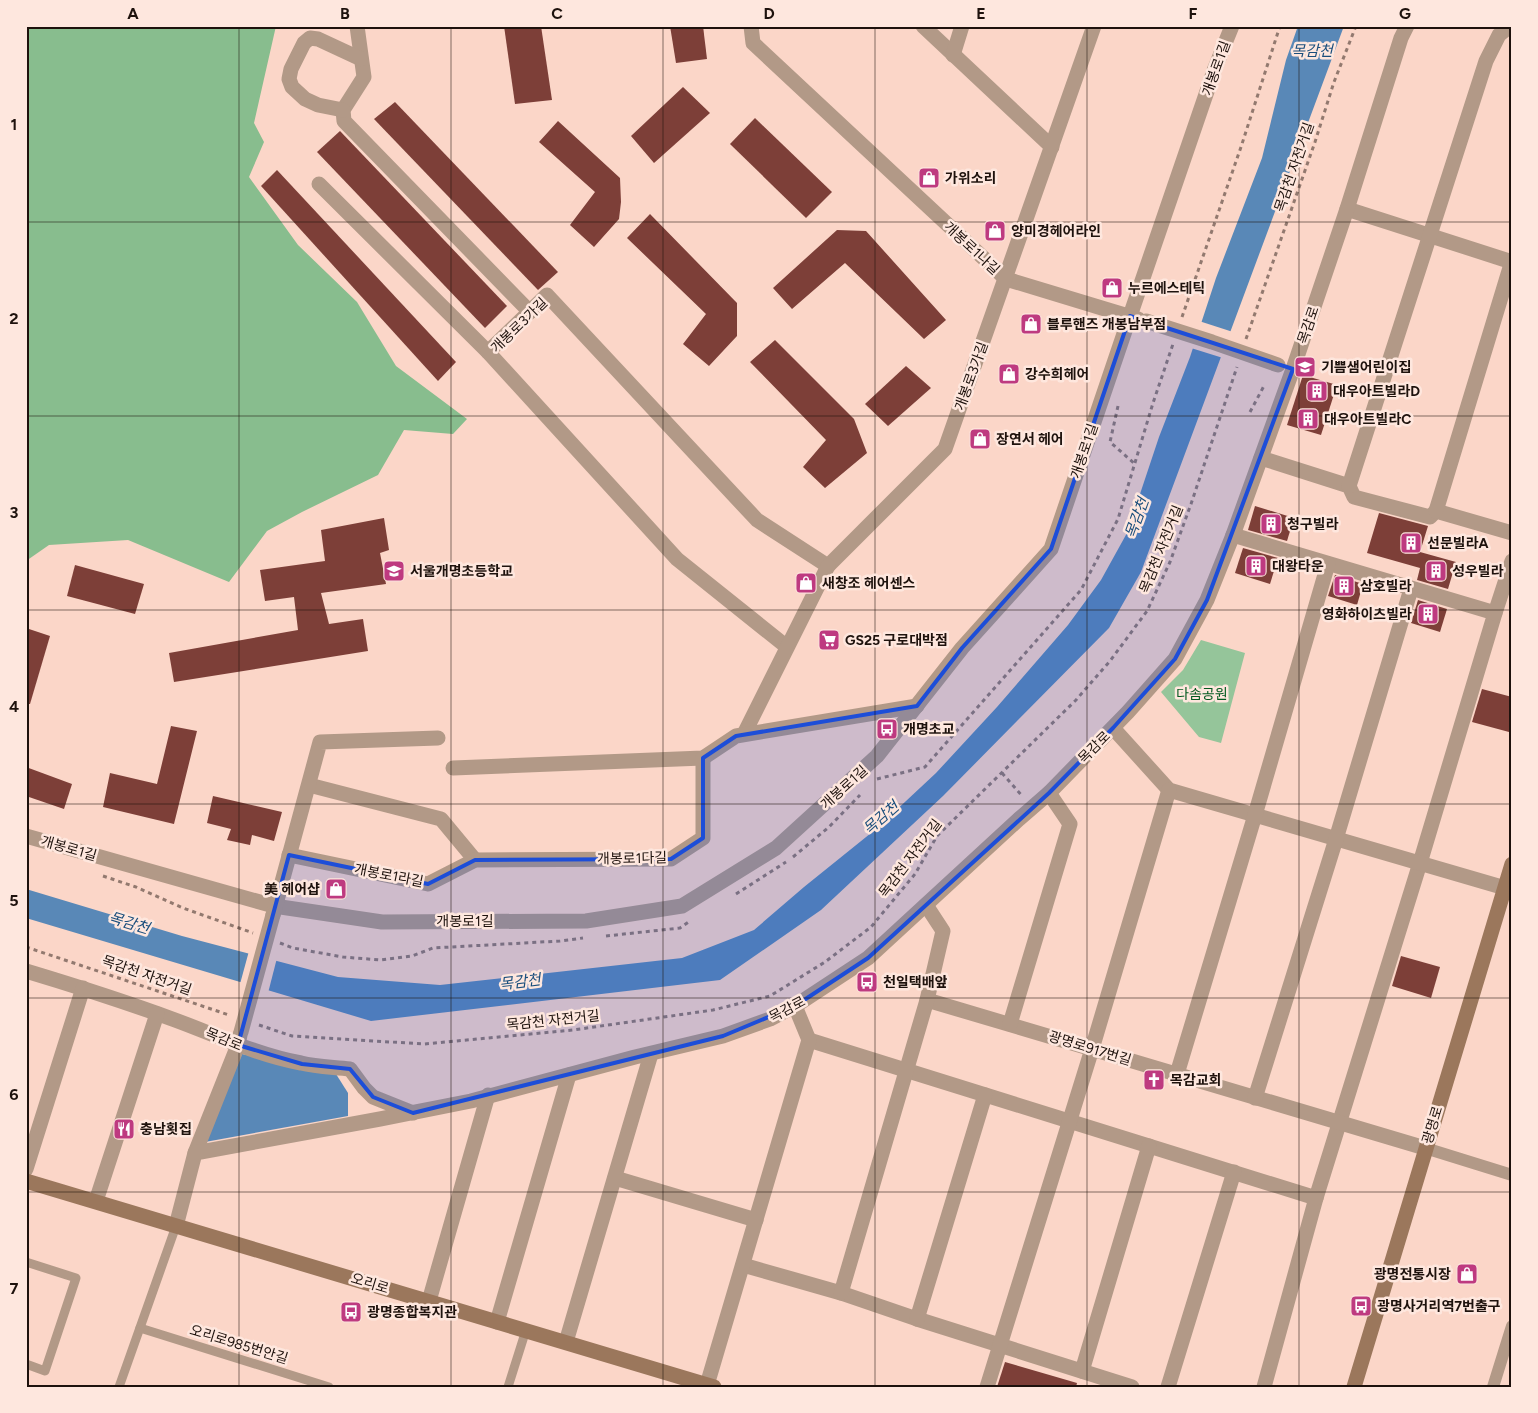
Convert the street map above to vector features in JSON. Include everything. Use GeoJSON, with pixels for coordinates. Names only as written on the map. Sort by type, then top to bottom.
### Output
{"type":"FeatureCollection","features":[{"type":"Feature","properties":{"kind":"main road","name":"광명로"},"geometry":{"type":"LineString","coordinates":[[1354,1387],[1425,1148],[1508,889],[1512,864]]}},
{"type":"Feature","properties":{"kind":"main road","name":"오리로"},"geometry":{"type":"LineString","coordinates":[[26,1180],[711,1386]]}},
{"type":"Feature","properties":{"kind":"street"},"geometry":{"type":"LineString","coordinates":[[358,26],[364,77],[343,110],[344,121],[530,312]]}},
{"type":"Feature","properties":{"kind":"street","name":"개봉로1나길"},"geometry":{"type":"LineString","coordinates":[[751,26],[753,43],[1006,279],[1146,321],[1293,369]]}},
{"type":"Feature","properties":{"kind":"street"},"geometry":{"type":"LineString","coordinates":[[923,26],[1052,147]]}},
{"type":"Feature","properties":{"kind":"street"},"geometry":{"type":"LineString","coordinates":[[953,55],[962,26]]}},
{"type":"Feature","properties":{"kind":"street","name":"개봉로3가길"},"geometry":{"type":"LineString","coordinates":[[744,734],[828,566],[945,449],[1094,26]]}},
{"type":"Feature","properties":{"kind":"street","name":"개봉로1길"},"geometry":{"type":"LineString","coordinates":[[26,836],[274,910],[382,922],[586,920],[682,906],[776,848],[877,756],[962,648],[1052,549],[1212,77],[1232,26]]}},
{"type":"Feature","properties":{"kind":"street","name":"목감로"},"geometry":{"type":"LineString","coordinates":[[195,1153],[472,1101],[723,1036],[770,1019],[795,1006],[868,958],[1049,793],[1113,728],[1175,659],[1207,600],[1293,369],[1347,210],[1401,38],[1407,26]]}},
{"type":"Feature","properties":{"kind":"street"},"geometry":{"type":"LineString","coordinates":[[1347,210],[1430,236],[1512,262],[1436,511],[1430,517],[1354,497],[1349,486],[1430,236],[1486,61],[1499,35],[1510,26]]}},
{"type":"Feature","properties":{"kind":"street"},"geometry":{"type":"LineString","coordinates":[[343,110],[318,105],[305,99],[292,87],[289,79],[291,69],[304,43],[310,38],[318,39],[361,59]]}},
{"type":"Feature","properties":{"kind":"street"},"geometry":{"type":"LineString","coordinates":[[319,184],[488,352]]}},
{"type":"Feature","properties":{"kind":"street","name":"개봉로3가길"},"geometry":{"type":"LineString","coordinates":[[787,647],[677,559],[488,352],[548,295],[757,520],[828,566]]}},
{"type":"Feature","properties":{"kind":"street"},"geometry":{"type":"LineString","coordinates":[[1261,458],[1349,486]]}},
{"type":"Feature","properties":{"kind":"street"},"geometry":{"type":"LineString","coordinates":[[1436,511],[1512,533]]}},
{"type":"Feature","properties":{"kind":"street"},"geometry":{"type":"LineString","coordinates":[[1232,535],[1495,614]]}},
{"type":"Feature","properties":{"kind":"street"},"geometry":{"type":"LineString","coordinates":[[1264,1387],[1316,1198],[1512,561]]}},
{"type":"Feature","properties":{"kind":"street"},"geometry":{"type":"LineString","coordinates":[[1177,1074],[1328,564]]}},
{"type":"Feature","properties":{"kind":"street"},"geometry":{"type":"LineString","coordinates":[[1255,1098],[1336,839],[1411,589]]}},
{"type":"Feature","properties":{"kind":"street"},"geometry":{"type":"LineString","coordinates":[[453,768],[703,758],[736,736],[744,734],[917,706]]}},
{"type":"Feature","properties":{"kind":"street"},"geometry":{"type":"LineString","coordinates":[[1113,728],[1169,790],[1508,889]]}},
{"type":"Feature","properties":{"kind":"street"},"geometry":{"type":"LineString","coordinates":[[176,1226],[195,1153],[239,1031],[320,742],[438,738]]}},
{"type":"Feature","properties":{"kind":"street","name":"개봉로1다길"},"geometry":{"type":"LineString","coordinates":[[475,860],[671,859],[703,838],[703,758]]}},
{"type":"Feature","properties":{"kind":"street"},"geometry":{"type":"LineString","coordinates":[[308,785],[441,819],[475,860]]}},
{"type":"Feature","properties":{"kind":"street"},"geometry":{"type":"LineString","coordinates":[[987,1387],[1070,1122],[1169,790]]}},
{"type":"Feature","properties":{"kind":"street"},"geometry":{"type":"LineString","coordinates":[[1010,1024],[1070,824],[1049,793]]}},
{"type":"Feature","properties":{"kind":"street","name":"개봉로1라길"},"geometry":{"type":"LineString","coordinates":[[289,855],[428,884],[475,860]]}},
{"type":"Feature","properties":{"kind":"street"},"geometry":{"type":"LineString","coordinates":[[841,1294],[927,1000],[943,931],[926,905]]}},
{"type":"Feature","properties":{"kind":"street","name":"목감로"},"geometry":{"type":"LineString","coordinates":[[26,971],[83,988],[215,1034],[239,1031],[302,1064],[350,1069],[372,1097],[413,1113]]}},
{"type":"Feature","properties":{"kind":"street"},"geometry":{"type":"LineString","coordinates":[[26,1169],[83,988]]}},
{"type":"Feature","properties":{"kind":"street","name":"광명로917번길"},"geometry":{"type":"LineString","coordinates":[[927,1000],[1425,1148]]}},
{"type":"Feature","properties":{"kind":"street"},"geometry":{"type":"LineString","coordinates":[[711,1386],[743,1265],[808,1040],[795,1006]]}},
{"type":"Feature","properties":{"kind":"street"},"geometry":{"type":"LineString","coordinates":[[96,1201],[157,1014]]}},
{"type":"Feature","properties":{"kind":"street"},"geometry":{"type":"LineString","coordinates":[[808,1040],[1316,1198]]}},
{"type":"Feature","properties":{"kind":"street"},"geometry":{"type":"LineString","coordinates":[[566,1342],[650,1054]]}},
{"type":"Feature","properties":{"kind":"street"},"geometry":{"type":"LineString","coordinates":[[497,1322],[569,1075]]}},
{"type":"Feature","properties":{"kind":"street"},"geometry":{"type":"LineString","coordinates":[[916,1319],[985,1095]]}},
{"type":"Feature","properties":{"kind":"street"},"geometry":{"type":"LineString","coordinates":[[429,1301],[488,1096]]}},
{"type":"Feature","properties":{"kind":"street"},"geometry":{"type":"LineString","coordinates":[[1082,1371],[1149,1146]]}},
{"type":"Feature","properties":{"kind":"street"},"geometry":{"type":"LineString","coordinates":[[1425,1148],[1512,1175]]}},
{"type":"Feature","properties":{"kind":"street"},"geometry":{"type":"LineString","coordinates":[[1168,1387],[1234,1172]]}},
{"type":"Feature","properties":{"kind":"street"},"geometry":{"type":"LineString","coordinates":[[615,1178],[756,1220]]}},
{"type":"Feature","properties":{"kind":"street"},"geometry":{"type":"LineString","coordinates":[[743,1265],[841,1294],[1132,1387]]}},
{"type":"Feature","properties":{"kind":"street"},"geometry":{"type":"LineString","coordinates":[[1493,1387],[1512,1326]]}},
{"type":"Feature","properties":{"kind":"lane"},"geometry":{"type":"LineString","coordinates":[[119,1387],[176,1226]]}},
{"type":"Feature","properties":{"kind":"lane"},"geometry":{"type":"LineString","coordinates":[[26,1262],[76,1278],[45,1371],[26,1364]]}},
{"type":"Feature","properties":{"kind":"lane","name":"오리로985번안길"},"geometry":{"type":"LineString","coordinates":[[140,1328],[329,1387]]}},
{"type":"Feature","properties":{"kind":"lane"},"geometry":{"type":"LineString","coordinates":[[508,1387],[526,1330]]}},
{"type":"Feature","properties":{"kind":"path","name":"목감천 자전거길"},"geometry":{"type":"LineString","coordinates":[[1246,341],[1334,82],[1356,26]]}},
{"type":"Feature","properties":{"kind":"path","name":"목감천 자전거길"},"geometry":{"type":"LineString","coordinates":[[256,1024],[292,1036],[424,1044],[574,1030],[713,1010],[770,996],[825,962],[871,927],[915,874],[937,836],[1076,700],[1110,661],[1147,611],[1170,562],[1239,359]]}},
{"type":"Feature","properties":{"kind":"path"},"geometry":{"type":"LineString","coordinates":[[1250,412],[1265,384]]}},
{"type":"Feature","properties":{"kind":"path"},"geometry":{"type":"LineString","coordinates":[[1118,404],[1110,442],[1135,464]]}},
{"type":"Feature","properties":{"kind":"path"},"geometry":{"type":"LineString","coordinates":[[1002,773],[1032,807]]}},
{"type":"Feature","properties":{"kind":"path","name":"목감천 자전거길"},"geometry":{"type":"LineString","coordinates":[[26,947],[239,1031]]}},
{"type":"Feature","properties":{"kind":"highlighted area"},"geometry":{"type":"Polygon","coordinates":[[[1130,316],[1293,369],[1207,600],[1175,659],[1113,728],[1049,793],[868,958],[795,1006],[723,1036],[413,1113],[373,1097],[350,1069],[302,1064],[238,1045],[289,855],[428,884],[475,860],[671,859],[703,838],[703,758],[736,736],[917,706],[962,648],[1051,549],[1130,316]]]}},
{"type":"Feature","properties":{"kind":"green space"},"geometry":{"type":"Polygon","coordinates":[[[26,26],[276,26],[254,123],[264,142],[249,177],[298,245],[357,302],[396,366],[467,419],[453,434],[404,430],[378,475],[267,531],[229,582],[128,540],[49,545],[26,561],[26,26]]]}},
{"type":"Feature","properties":{"kind":"green space","name":"다솜공원"},"geometry":{"type":"Polygon","coordinates":[[[1201,640],[1245,653],[1221,743],[1199,737],[1161,692],[1183,670],[1201,640]]]}},
{"type":"Feature","properties":{"kind":"water","name":"목감천"},"geometry":{"type":"Polygon","coordinates":[[[1298,26],[1344,26],[1141,572],[1109,628],[943,796],[821,910],[720,980],[371,1021],[26,918],[26,889],[182,936],[338,977],[440,985],[682,958],[754,930],[876,829],[936,773],[997,707],[1068,625],[1101,580],[1127,533],[1216,278],[1262,158],[1286,60],[1298,26]]]}},
{"type":"Feature","properties":{"kind":"water"},"geometry":{"type":"Polygon","coordinates":[[[242,1054],[336,1074],[348,1093],[348,1116],[205,1142],[242,1054]]]}},
{"type":"Feature","properties":{"kind":"pier"},"geometry":{"type":"Polygon","coordinates":[[[1199,321],[1233,332],[1223,358],[1191,348],[1199,321]]]}},
{"type":"Feature","properties":{"kind":"pier"},"geometry":{"type":"Polygon","coordinates":[[[249,951],[277,958],[268,993],[240,984],[249,951]]]}},
{"type":"Feature","properties":{"kind":"building"},"geometry":{"type":"Polygon","coordinates":[[[504,26],[541,26],[552,100],[515,104],[504,26]]]}},
{"type":"Feature","properties":{"kind":"building"},"geometry":{"type":"Polygon","coordinates":[[[670,26],[703,26],[707,59],[676,63],[670,26]]]}},
{"type":"Feature","properties":{"kind":"building"},"geometry":{"type":"Polygon","coordinates":[[[683,87],[710,113],[654,163],[631,136],[683,87]]]}},
{"type":"Feature","properties":{"kind":"building"},"geometry":{"type":"Polygon","coordinates":[[[395,102],[558,272],[538,290],[374,119],[395,102]]]}},
{"type":"Feature","properties":{"kind":"building"},"geometry":{"type":"Polygon","coordinates":[[[755,118],[832,192],[806,218],[730,144],[755,118]]]}},
{"type":"Feature","properties":{"kind":"building"},"geometry":{"type":"Polygon","coordinates":[[[558,121],[620,178],[621,202],[619,219],[594,247],[570,225],[595,192],[539,142],[558,121]]]}},
{"type":"Feature","properties":{"kind":"building"},"geometry":{"type":"Polygon","coordinates":[[[340,131],[507,306],[485,328],[317,152],[340,131]]]}},
{"type":"Feature","properties":{"kind":"building"},"geometry":{"type":"Polygon","coordinates":[[[277,170],[456,362],[438,381],[261,186],[277,170]]]}},
{"type":"Feature","properties":{"kind":"building"},"geometry":{"type":"Polygon","coordinates":[[[650,214],[737,303],[737,336],[709,366],[683,344],[706,314],[627,238],[650,214]]]}},
{"type":"Feature","properties":{"kind":"building"},"geometry":{"type":"Polygon","coordinates":[[[837,230],[866,231],[946,320],[924,339],[845,263],[792,309],[773,288],[837,230]]]}},
{"type":"Feature","properties":{"kind":"building"},"geometry":{"type":"Polygon","coordinates":[[[775,340],[854,419],[867,453],[825,488],[803,467],[826,440],[750,362],[775,340]]]}},
{"type":"Feature","properties":{"kind":"building"},"geometry":{"type":"Polygon","coordinates":[[[906,366],[931,388],[888,426],[865,404],[906,366]]]}},
{"type":"Feature","properties":{"kind":"building"},"geometry":{"type":"Polygon","coordinates":[[[1303,375],[1337,385],[1321,435],[1287,425],[1303,375]]]}},
{"type":"Feature","properties":{"kind":"building","name":"청구빌라"},"geometry":{"type":"Polygon","coordinates":[[[1255,506],[1294,518],[1287,541],[1248,530],[1255,506]]]}},
{"type":"Feature","properties":{"kind":"building"},"geometry":{"type":"Polygon","coordinates":[[[1379,513],[1428,526],[1420,552],[1456,562],[1448,589],[1417,580],[1420,568],[1367,553],[1379,513]]]}},
{"type":"Feature","properties":{"kind":"building"},"geometry":{"type":"Polygon","coordinates":[[[384,518],[389,550],[380,553],[386,584],[321,593],[329,624],[363,619],[368,651],[174,682],[169,653],[298,630],[294,597],[265,601],[260,570],[325,561],[321,530],[384,518]]]}},
{"type":"Feature","properties":{"kind":"building","name":"대왕타운"},"geometry":{"type":"Polygon","coordinates":[[[1243,548],[1278,558],[1270,584],[1235,573],[1243,548]]]}},
{"type":"Feature","properties":{"kind":"building"},"geometry":{"type":"Polygon","coordinates":[[[75,565],[144,584],[135,614],[67,596],[75,565]]]}},
{"type":"Feature","properties":{"kind":"building","name":"삼호빌라"},"geometry":{"type":"Polygon","coordinates":[[[1335,575],[1363,584],[1357,605],[1328,596],[1335,575]]]}},
{"type":"Feature","properties":{"kind":"building","name":"영화하이츠빌라"},"geometry":{"type":"Polygon","coordinates":[[[1418,600],[1447,609],[1440,632],[1411,623],[1418,600]]]}},
{"type":"Feature","properties":{"kind":"building"},"geometry":{"type":"Polygon","coordinates":[[[26,628],[50,636],[30,704],[26,704],[26,628]]]}},
{"type":"Feature","properties":{"kind":"building"},"geometry":{"type":"Polygon","coordinates":[[[1482,689],[1512,697],[1512,723],[1509,732],[1472,722],[1482,689]]]}},
{"type":"Feature","properties":{"kind":"building"},"geometry":{"type":"Polygon","coordinates":[[[171,726],[197,731],[174,824],[103,807],[110,773],[157,784],[171,726]]]}},
{"type":"Feature","properties":{"kind":"building"},"geometry":{"type":"Polygon","coordinates":[[[26,767],[72,784],[64,809],[26,796],[26,767]]]}},
{"type":"Feature","properties":{"kind":"building"},"geometry":{"type":"Polygon","coordinates":[[[213,796],[282,812],[274,841],[252,835],[250,845],[227,840],[231,829],[207,823],[213,796]]]}},
{"type":"Feature","properties":{"kind":"building"},"geometry":{"type":"Polygon","coordinates":[[[1401,956],[1440,967],[1431,998],[1392,986],[1401,956]]]}},
{"type":"Feature","properties":{"kind":"building"},"geometry":{"type":"Polygon","coordinates":[[[1005,1362],[1077,1383],[1076,1387],[997,1387],[1005,1362]]]}},
{"type":"Feature","properties":{"kind":"place","name":"가위소리"},"geometry":{"type":"Point","coordinates":[929,178]}},
{"type":"Feature","properties":{"kind":"place","name":"양미경헤어라인"},"geometry":{"type":"Point","coordinates":[995,231]}},
{"type":"Feature","properties":{"kind":"place","name":"누르에스테틱"},"geometry":{"type":"Point","coordinates":[1112,288]}},
{"type":"Feature","properties":{"kind":"place","name":"블루핸즈 개봉남부점"},"geometry":{"type":"Point","coordinates":[1031,324]}},
{"type":"Feature","properties":{"kind":"place","name":"기쁨샘어린이집"},"geometry":{"type":"Point","coordinates":[1305,367]}},
{"type":"Feature","properties":{"kind":"place","name":"강수희헤어"},"geometry":{"type":"Point","coordinates":[1009,374]}},
{"type":"Feature","properties":{"kind":"place","name":"대우아트빌라D"},"geometry":{"type":"Point","coordinates":[1317,391]}},
{"type":"Feature","properties":{"kind":"place","name":"대우아트빌라C"},"geometry":{"type":"Point","coordinates":[1308,419]}},
{"type":"Feature","properties":{"kind":"place","name":"장연서 헤어"},"geometry":{"type":"Point","coordinates":[980,439]}},
{"type":"Feature","properties":{"kind":"place","name":"청구빌라"},"geometry":{"type":"Point","coordinates":[1271,524]}},
{"type":"Feature","properties":{"kind":"place","name":"선문빌라A"},"geometry":{"type":"Point","coordinates":[1411,543]}},
{"type":"Feature","properties":{"kind":"place","name":"대왕타운"},"geometry":{"type":"Point","coordinates":[1256,566]}},
{"type":"Feature","properties":{"kind":"place","name":"서울개명초등학교"},"geometry":{"type":"Point","coordinates":[394,571]}},
{"type":"Feature","properties":{"kind":"place","name":"성우빌라"},"geometry":{"type":"Point","coordinates":[1436,571]}},
{"type":"Feature","properties":{"kind":"place","name":"새창조 헤어센스"},"geometry":{"type":"Point","coordinates":[806,583]}},
{"type":"Feature","properties":{"kind":"place","name":"삼호빌라"},"geometry":{"type":"Point","coordinates":[1344,586]}},
{"type":"Feature","properties":{"kind":"place","name":"영화하이츠빌라"},"geometry":{"type":"Point","coordinates":[1428,614]}},
{"type":"Feature","properties":{"kind":"place","name":"GS25 구로대박점"},"geometry":{"type":"Point","coordinates":[829,640]}},
{"type":"Feature","properties":{"kind":"place","name":"개명초교"},"geometry":{"type":"Point","coordinates":[887,729]}},
{"type":"Feature","properties":{"kind":"place","name":"美 헤어샵"},"geometry":{"type":"Point","coordinates":[336,889]}},
{"type":"Feature","properties":{"kind":"place","name":"천일택배앞"},"geometry":{"type":"Point","coordinates":[867,982]}},
{"type":"Feature","properties":{"kind":"place","name":"목감교회"},"geometry":{"type":"Point","coordinates":[1154,1080]}},
{"type":"Feature","properties":{"kind":"place","name":"충남횟집"},"geometry":{"type":"Point","coordinates":[124,1129]}},
{"type":"Feature","properties":{"kind":"place","name":"광명전통시장"},"geometry":{"type":"Point","coordinates":[1467,1274]}},
{"type":"Feature","properties":{"kind":"place","name":"광명사거리역7번출구"},"geometry":{"type":"Point","coordinates":[1361,1306]}},
{"type":"Feature","properties":{"kind":"place","name":"광명종합복지관"},"geometry":{"type":"Point","coordinates":[351,1312]}}]}
